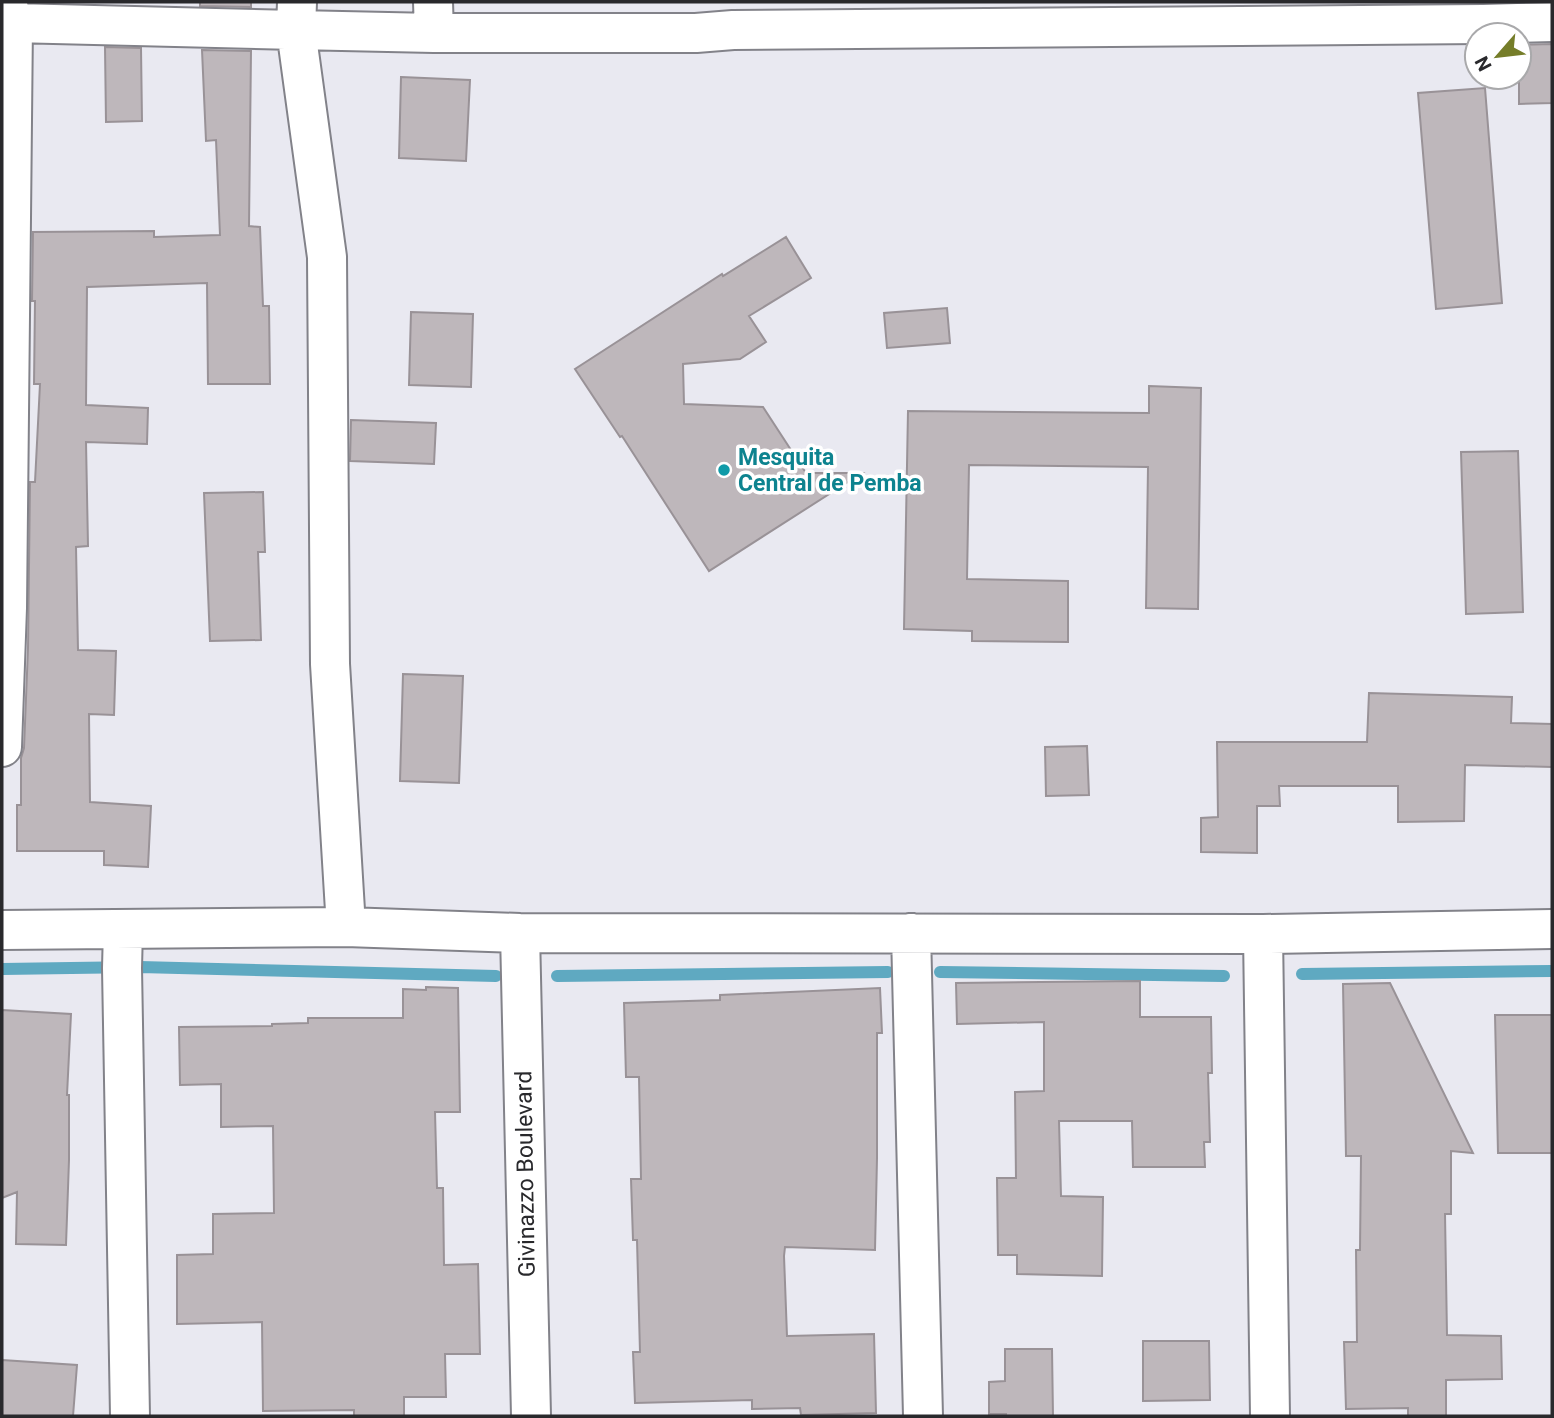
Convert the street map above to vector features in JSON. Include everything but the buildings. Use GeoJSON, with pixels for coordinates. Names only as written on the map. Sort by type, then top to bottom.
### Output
{"type":"FeatureCollection","features":[{"type":"Feature","properties":{"kind":"street"},"geometry":{"type":"LineString","coordinates":[[1282,25],[1297,20],[1317,7],[1319,2]]}},
{"type":"Feature","properties":{"kind":"street"},"geometry":{"type":"LineString","coordinates":[[2,747],[8,608],[10,12],[434,17],[696,33],[733,16],[1008,15],[1282,25],[1552,22]]}},
{"type":"Feature","properties":{"kind":"street"},"geometry":{"type":"LineString","coordinates":[[297,16],[327,257],[330,664],[346,928]]}},
{"type":"Feature","properties":{"kind":"street"},"geometry":{"type":"LineString","coordinates":[[2,930],[346,928],[520,933],[1263,934],[1552,929]]}},
{"type":"Feature","properties":{"kind":"street"},"geometry":{"type":"LineString","coordinates":[[123,929],[130,1416]]}},
{"type":"Feature","properties":{"kind":"street","name":"Givinazzo Boulevard"},"geometry":{"type":"LineString","coordinates":[[520,933],[531,1416]]}},
{"type":"Feature","properties":{"kind":"street"},"geometry":{"type":"LineString","coordinates":[[911,933],[923,1416]]}},
{"type":"Feature","properties":{"kind":"street"},"geometry":{"type":"LineString","coordinates":[[1263,934],[1270,1416]]}},
{"type":"Feature","properties":{"kind":"waterway"},"geometry":{"type":"LineString","coordinates":[[2,969],[140,967],[496,976]]}},
{"type":"Feature","properties":{"kind":"waterway"},"geometry":{"type":"LineString","coordinates":[[1302,974],[1552,971]]}},
{"type":"Feature","properties":{"kind":"waterway"},"geometry":{"type":"LineString","coordinates":[[557,976],[888,972]]}},
{"type":"Feature","properties":{"kind":"waterway"},"geometry":{"type":"LineString","coordinates":[[940,972],[1224,976]]}},
{"type":"Feature","properties":{"kind":"place","name":"Mesquita Central de Pemba"},"geometry":{"type":"Point","coordinates":[724,470]}}]}
